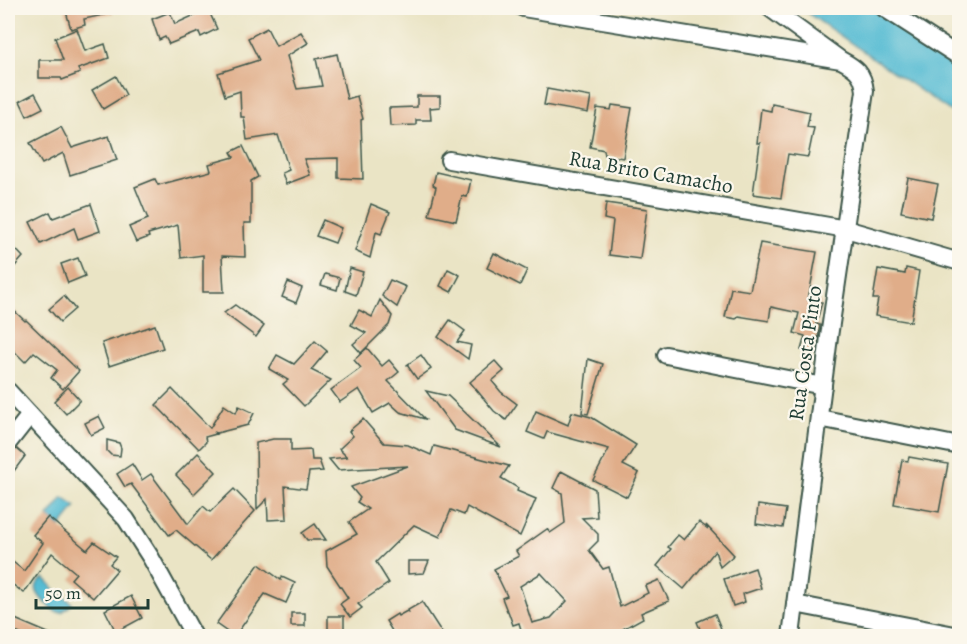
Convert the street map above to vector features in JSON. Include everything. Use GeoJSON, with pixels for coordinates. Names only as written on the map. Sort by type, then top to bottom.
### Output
{"type":"FeatureCollection","features":[{"type":"Feature","properties":{"kind":"street"},"geometry":{"type":"LineString","coordinates":[[524,8],[841,60]]}},
{"type":"Feature","properties":{"kind":"street"},"geometry":{"type":"LineString","coordinates":[[771,9],[841,60]]}},
{"type":"Feature","properties":{"kind":"street"},"geometry":{"type":"LineString","coordinates":[[893,10],[960,57]]}},
{"type":"Feature","properties":{"kind":"street","name":"Rua Costa Pinto"},"geometry":{"type":"LineString","coordinates":[[791,636],[823,386],[865,91],[864,77],[855,67],[841,60]]}},
{"type":"Feature","properties":{"kind":"street","name":"Rua Brito Camacho"},"geometry":{"type":"LineString","coordinates":[[449,160],[846,229],[960,262]]}},
{"type":"Feature","properties":{"kind":"street"},"geometry":{"type":"LineString","coordinates":[[666,355],[823,386]]}},
{"type":"Feature","properties":{"kind":"street"},"geometry":{"type":"LineString","coordinates":[[8,391],[126,519],[151,558],[194,636]]}},
{"type":"Feature","properties":{"kind":"street"},"geometry":{"type":"LineString","coordinates":[[8,443],[30,415]]}},
{"type":"Feature","properties":{"kind":"street"},"geometry":{"type":"LineString","coordinates":[[819,418],[960,446]]}},
{"type":"Feature","properties":{"kind":"street"},"geometry":{"type":"LineString","coordinates":[[795,604],[960,636]]}},
{"type":"Feature","properties":{"kind":"water"},"geometry":{"type":"Polygon","coordinates":[[[800,8],[876,8],[959,67],[959,117],[800,8]]]}},
{"type":"Feature","properties":{"kind":"water"},"geometry":{"type":"Polygon","coordinates":[[[63,498],[76,507],[60,527],[48,517],[63,498]]]}},
{"type":"Feature","properties":{"kind":"water"},"geometry":{"type":"Polygon","coordinates":[[[44,578],[72,604],[62,612],[56,612],[39,596],[36,586],[44,578]]]}},
{"type":"Feature","properties":{"kind":"building"},"geometry":{"type":"Polygon","coordinates":[[[65,8],[112,8],[113,13],[84,19],[85,25],[71,29],[65,8]]]}},
{"type":"Feature","properties":{"kind":"building"},"geometry":{"type":"Polygon","coordinates":[[[208,9],[217,29],[201,37],[199,32],[169,44],[165,37],[159,40],[152,19],[170,12],[175,24],[208,9]]]}},
{"type":"Feature","properties":{"kind":"building"},"geometry":{"type":"Polygon","coordinates":[[[267,28],[276,46],[301,32],[308,43],[287,56],[297,89],[322,86],[316,59],[337,54],[347,99],[357,96],[363,119],[361,120],[363,179],[338,178],[338,158],[304,159],[310,175],[286,184],[282,173],[289,170],[278,135],[247,140],[244,117],[241,117],[240,91],[225,96],[218,73],[259,60],[248,38],[267,28]]]}},
{"type":"Feature","properties":{"kind":"building"},"geometry":{"type":"Polygon","coordinates":[[[77,29],[85,51],[105,44],[109,58],[78,69],[80,73],[62,80],[61,78],[39,78],[39,60],[63,60],[55,38],[77,29]]]}},
{"type":"Feature","properties":{"kind":"building"},"geometry":{"type":"Polygon","coordinates":[[[116,76],[126,95],[103,109],[92,90],[116,76]]]}},
{"type":"Feature","properties":{"kind":"building"},"geometry":{"type":"Polygon","coordinates":[[[547,89],[591,97],[588,113],[544,105],[547,89]]]}},
{"type":"Feature","properties":{"kind":"building"},"geometry":{"type":"Polygon","coordinates":[[[35,93],[43,108],[27,116],[20,101],[35,93]]]}},
{"type":"Feature","properties":{"kind":"building"},"geometry":{"type":"Polygon","coordinates":[[[417,96],[440,96],[440,107],[430,108],[431,120],[416,120],[416,125],[390,126],[389,108],[417,107],[417,96]]]}},
{"type":"Feature","properties":{"kind":"building"},"geometry":{"type":"Polygon","coordinates":[[[772,104],[810,112],[807,127],[814,128],[808,157],[788,154],[781,198],[753,194],[760,143],[757,143],[761,109],[771,111],[772,104]]]}},
{"type":"Feature","properties":{"kind":"building"},"geometry":{"type":"Polygon","coordinates":[[[612,105],[632,108],[623,158],[605,155],[604,150],[590,147],[597,108],[611,110],[612,105]]]}},
{"type":"Feature","properties":{"kind":"building"},"geometry":{"type":"Polygon","coordinates":[[[61,127],[72,148],[109,136],[117,160],[70,175],[63,153],[42,164],[30,143],[61,127]]]}},
{"type":"Feature","properties":{"kind":"building"},"geometry":{"type":"Polygon","coordinates":[[[243,146],[258,177],[251,181],[251,223],[244,223],[245,257],[222,256],[224,292],[203,292],[203,255],[181,258],[178,225],[148,234],[149,237],[136,242],[129,227],[148,219],[135,187],[155,179],[158,185],[211,171],[209,164],[234,157],[231,152],[243,146]]]}},
{"type":"Feature","properties":{"kind":"building"},"geometry":{"type":"Polygon","coordinates":[[[436,172],[471,180],[467,197],[462,196],[456,221],[429,215],[436,187],[433,185],[436,172]]]}},
{"type":"Feature","properties":{"kind":"building"},"geometry":{"type":"Polygon","coordinates":[[[908,178],[938,184],[931,218],[901,212],[908,178]]]}},
{"type":"Feature","properties":{"kind":"building"},"geometry":{"type":"Polygon","coordinates":[[[606,203],[647,209],[640,259],[609,255],[613,221],[604,219],[606,203]]]}},
{"type":"Feature","properties":{"kind":"building"},"geometry":{"type":"Polygon","coordinates":[[[91,204],[100,231],[78,239],[74,228],[41,244],[30,222],[50,212],[53,218],[91,204]]]}},
{"type":"Feature","properties":{"kind":"building"},"geometry":{"type":"Polygon","coordinates":[[[371,204],[390,212],[381,234],[376,232],[370,258],[355,251],[371,204]]]}},
{"type":"Feature","properties":{"kind":"building"},"geometry":{"type":"Polygon","coordinates":[[[323,220],[341,228],[335,243],[316,236],[323,220]]]}},
{"type":"Feature","properties":{"kind":"building"},"geometry":{"type":"Polygon","coordinates":[[[8,241],[23,257],[8,274],[8,241]]]}},
{"type":"Feature","properties":{"kind":"building"},"geometry":{"type":"Polygon","coordinates":[[[760,243],[817,252],[808,300],[822,302],[816,324],[820,325],[816,353],[801,350],[805,336],[794,333],[799,313],[771,307],[769,321],[738,316],[736,319],[725,317],[731,288],[750,291],[760,243]]]}},
{"type":"Feature","properties":{"kind":"building"},"geometry":{"type":"Polygon","coordinates":[[[494,253],[527,270],[520,285],[487,268],[494,253]]]}},
{"type":"Feature","properties":{"kind":"building"},"geometry":{"type":"Polygon","coordinates":[[[78,258],[85,276],[68,283],[61,264],[78,258]]]}},
{"type":"Feature","properties":{"kind":"building"},"geometry":{"type":"Polygon","coordinates":[[[350,268],[363,272],[356,295],[345,291],[350,268]]]}},
{"type":"Feature","properties":{"kind":"building"},"geometry":{"type":"Polygon","coordinates":[[[906,268],[919,271],[911,322],[875,316],[878,299],[873,299],[878,269],[905,274],[906,268]]]}},
{"type":"Feature","properties":{"kind":"building"},"geometry":{"type":"Polygon","coordinates":[[[448,269],[460,275],[451,292],[440,286],[448,269]]]}},
{"type":"Feature","properties":{"kind":"building"},"geometry":{"type":"Polygon","coordinates":[[[325,274],[340,278],[337,290],[321,285],[325,274]]]}},
{"type":"Feature","properties":{"kind":"building"},"geometry":{"type":"Polygon","coordinates":[[[390,280],[406,287],[397,307],[382,296],[390,280]]]}},
{"type":"Feature","properties":{"kind":"building"},"geometry":{"type":"Polygon","coordinates":[[[288,282],[302,288],[296,303],[282,297],[288,282]]]}},
{"type":"Feature","properties":{"kind":"building"},"geometry":{"type":"Polygon","coordinates":[[[64,296],[75,309],[60,322],[49,309],[64,296]]]}},
{"type":"Feature","properties":{"kind":"building"},"geometry":{"type":"Polygon","coordinates":[[[380,300],[392,316],[389,325],[361,353],[353,344],[366,333],[351,325],[359,310],[372,317],[380,300]]]}},
{"type":"Feature","properties":{"kind":"building"},"geometry":{"type":"Polygon","coordinates":[[[8,305],[79,371],[63,389],[51,378],[57,370],[34,352],[25,362],[8,345],[8,305]]]}},
{"type":"Feature","properties":{"kind":"building"},"geometry":{"type":"Polygon","coordinates":[[[235,305],[264,326],[256,337],[224,313],[235,305]]]}},
{"type":"Feature","properties":{"kind":"building"},"geometry":{"type":"Polygon","coordinates":[[[450,320],[465,331],[457,342],[471,345],[468,359],[438,337],[450,320]]]}},
{"type":"Feature","properties":{"kind":"building"},"geometry":{"type":"Polygon","coordinates":[[[155,325],[163,348],[109,366],[102,343],[155,325]]]}},
{"type":"Feature","properties":{"kind":"building"},"geometry":{"type":"Polygon","coordinates":[[[315,341],[327,351],[311,370],[331,380],[304,406],[283,384],[288,380],[269,369],[277,355],[294,364],[315,341]]]}},
{"type":"Feature","properties":{"kind":"building"},"geometry":{"type":"Polygon","coordinates":[[[367,348],[382,366],[389,360],[399,372],[388,381],[425,419],[400,412],[390,403],[373,413],[359,389],[340,402],[331,390],[361,368],[354,360],[367,348]]]}},
{"type":"Feature","properties":{"kind":"building"},"geometry":{"type":"Polygon","coordinates":[[[421,355],[431,369],[417,379],[407,365],[421,355]]]}},
{"type":"Feature","properties":{"kind":"building"},"geometry":{"type":"Polygon","coordinates":[[[588,359],[603,364],[588,414],[582,413],[588,359]]]}},
{"type":"Feature","properties":{"kind":"building"},"geometry":{"type":"Polygon","coordinates":[[[495,361],[504,371],[492,381],[501,392],[517,404],[506,420],[494,411],[470,382],[495,361]]]}},
{"type":"Feature","properties":{"kind":"building"},"geometry":{"type":"Polygon","coordinates":[[[68,387],[80,400],[66,414],[54,401],[68,387]]]}},
{"type":"Feature","properties":{"kind":"building"},"geometry":{"type":"Polygon","coordinates":[[[172,389],[210,428],[224,405],[236,413],[239,406],[254,413],[248,425],[214,432],[216,434],[205,437],[206,442],[199,449],[156,405],[172,389]]]}},
{"type":"Feature","properties":{"kind":"building"},"geometry":{"type":"Polygon","coordinates":[[[426,391],[448,396],[501,447],[455,430],[426,391]]]}},
{"type":"Feature","properties":{"kind":"building"},"geometry":{"type":"Polygon","coordinates":[[[536,411],[568,425],[572,412],[591,417],[636,445],[623,465],[639,473],[627,497],[593,480],[609,449],[547,432],[544,439],[527,432],[536,411]]]}},
{"type":"Feature","properties":{"kind":"building"},"geometry":{"type":"Polygon","coordinates":[[[99,416],[105,428],[91,435],[85,423],[99,416]]]}},
{"type":"Feature","properties":{"kind":"building"},"geometry":{"type":"Polygon","coordinates":[[[363,419],[384,443],[408,445],[431,455],[434,446],[509,466],[501,478],[518,488],[517,491],[536,499],[520,536],[467,507],[464,515],[451,510],[440,537],[414,525],[376,562],[389,583],[358,604],[362,608],[350,617],[340,604],[348,598],[327,566],[326,551],[357,534],[349,522],[368,509],[357,502],[360,498],[351,487],[408,466],[338,470],[329,459],[347,457],[339,449],[353,436],[349,431],[363,419]]]}},
{"type":"Feature","properties":{"kind":"building"},"geometry":{"type":"Polygon","coordinates":[[[273,439],[291,439],[291,451],[311,450],[312,460],[319,460],[323,471],[309,472],[306,489],[285,486],[287,519],[268,520],[267,499],[257,509],[256,443],[273,439]]]}},
{"type":"Feature","properties":{"kind":"building"},"geometry":{"type":"Polygon","coordinates":[[[107,440],[119,443],[120,456],[111,455],[107,451],[107,440]]]}},
{"type":"Feature","properties":{"kind":"building"},"geometry":{"type":"Polygon","coordinates":[[[17,449],[25,456],[8,479],[8,453],[17,449]]]}},
{"type":"Feature","properties":{"kind":"building"},"geometry":{"type":"Polygon","coordinates":[[[198,453],[216,472],[194,494],[176,475],[198,453]]]}},
{"type":"Feature","properties":{"kind":"building"},"geometry":{"type":"Polygon","coordinates":[[[909,457],[948,464],[939,512],[894,504],[902,460],[908,461],[909,457]]]}},
{"type":"Feature","properties":{"kind":"building"},"geometry":{"type":"Polygon","coordinates":[[[132,464],[142,480],[151,474],[188,524],[203,506],[210,512],[234,489],[255,511],[211,560],[176,530],[169,535],[131,484],[125,487],[117,474],[132,464]]]}},
{"type":"Feature","properties":{"kind":"building"},"geometry":{"type":"Polygon","coordinates":[[[561,471],[595,489],[597,517],[582,518],[598,534],[598,541],[589,550],[603,569],[609,567],[620,607],[648,593],[645,586],[659,580],[669,601],[641,613],[643,618],[621,630],[625,636],[523,636],[519,623],[513,625],[502,598],[507,596],[494,569],[519,556],[516,551],[547,529],[550,533],[565,523],[562,493],[553,488],[561,471]],[[541,573],[520,586],[532,623],[551,618],[567,601],[541,573]]]}},
{"type":"Feature","properties":{"kind":"building"},"geometry":{"type":"Polygon","coordinates":[[[758,505],[786,509],[783,528],[756,524],[758,505]]]}},
{"type":"Feature","properties":{"kind":"building"},"geometry":{"type":"Polygon","coordinates":[[[48,517],[87,550],[94,542],[116,557],[110,564],[117,570],[93,598],[71,579],[76,573],[52,553],[24,593],[8,581],[8,558],[24,571],[43,543],[33,535],[48,517]]]}},
{"type":"Feature","properties":{"kind":"building"},"geometry":{"type":"Polygon","coordinates":[[[699,522],[708,529],[706,525],[734,555],[720,567],[715,551],[684,589],[657,566],[671,549],[668,547],[678,535],[684,540],[699,522]]]}},
{"type":"Feature","properties":{"kind":"building"},"geometry":{"type":"Polygon","coordinates":[[[315,524],[326,540],[307,540],[302,533],[315,524]]]}},
{"type":"Feature","properties":{"kind":"building"},"geometry":{"type":"Polygon","coordinates":[[[408,561],[429,561],[424,573],[408,574],[408,561]]]}},
{"type":"Feature","properties":{"kind":"building"},"geometry":{"type":"Polygon","coordinates":[[[259,564],[281,580],[282,577],[295,583],[286,603],[265,594],[233,636],[216,624],[259,564]]]}},
{"type":"Feature","properties":{"kind":"building"},"geometry":{"type":"Polygon","coordinates":[[[755,568],[761,588],[743,594],[745,602],[733,606],[724,579],[755,568]]]}},
{"type":"Feature","properties":{"kind":"building"},"geometry":{"type":"Polygon","coordinates":[[[131,596],[142,618],[116,632],[105,610],[131,596]]]}},
{"type":"Feature","properties":{"kind":"building"},"geometry":{"type":"Polygon","coordinates":[[[422,602],[444,636],[395,636],[386,621],[397,614],[398,616],[407,611],[409,613],[408,610],[422,602]]]}},
{"type":"Feature","properties":{"kind":"building"},"geometry":{"type":"Polygon","coordinates":[[[291,613],[305,613],[305,626],[291,626],[291,613]]]}},
{"type":"Feature","properties":{"kind":"building"},"geometry":{"type":"Polygon","coordinates":[[[715,614],[724,636],[703,636],[697,622],[715,614]]]}},
{"type":"Feature","properties":{"kind":"building"},"geometry":{"type":"Polygon","coordinates":[[[8,616],[55,636],[25,636],[8,629],[8,616]]]}},
{"type":"Feature","properties":{"kind":"building"},"geometry":{"type":"Polygon","coordinates":[[[328,616],[344,616],[344,634],[328,634],[328,616]]]}}]}
